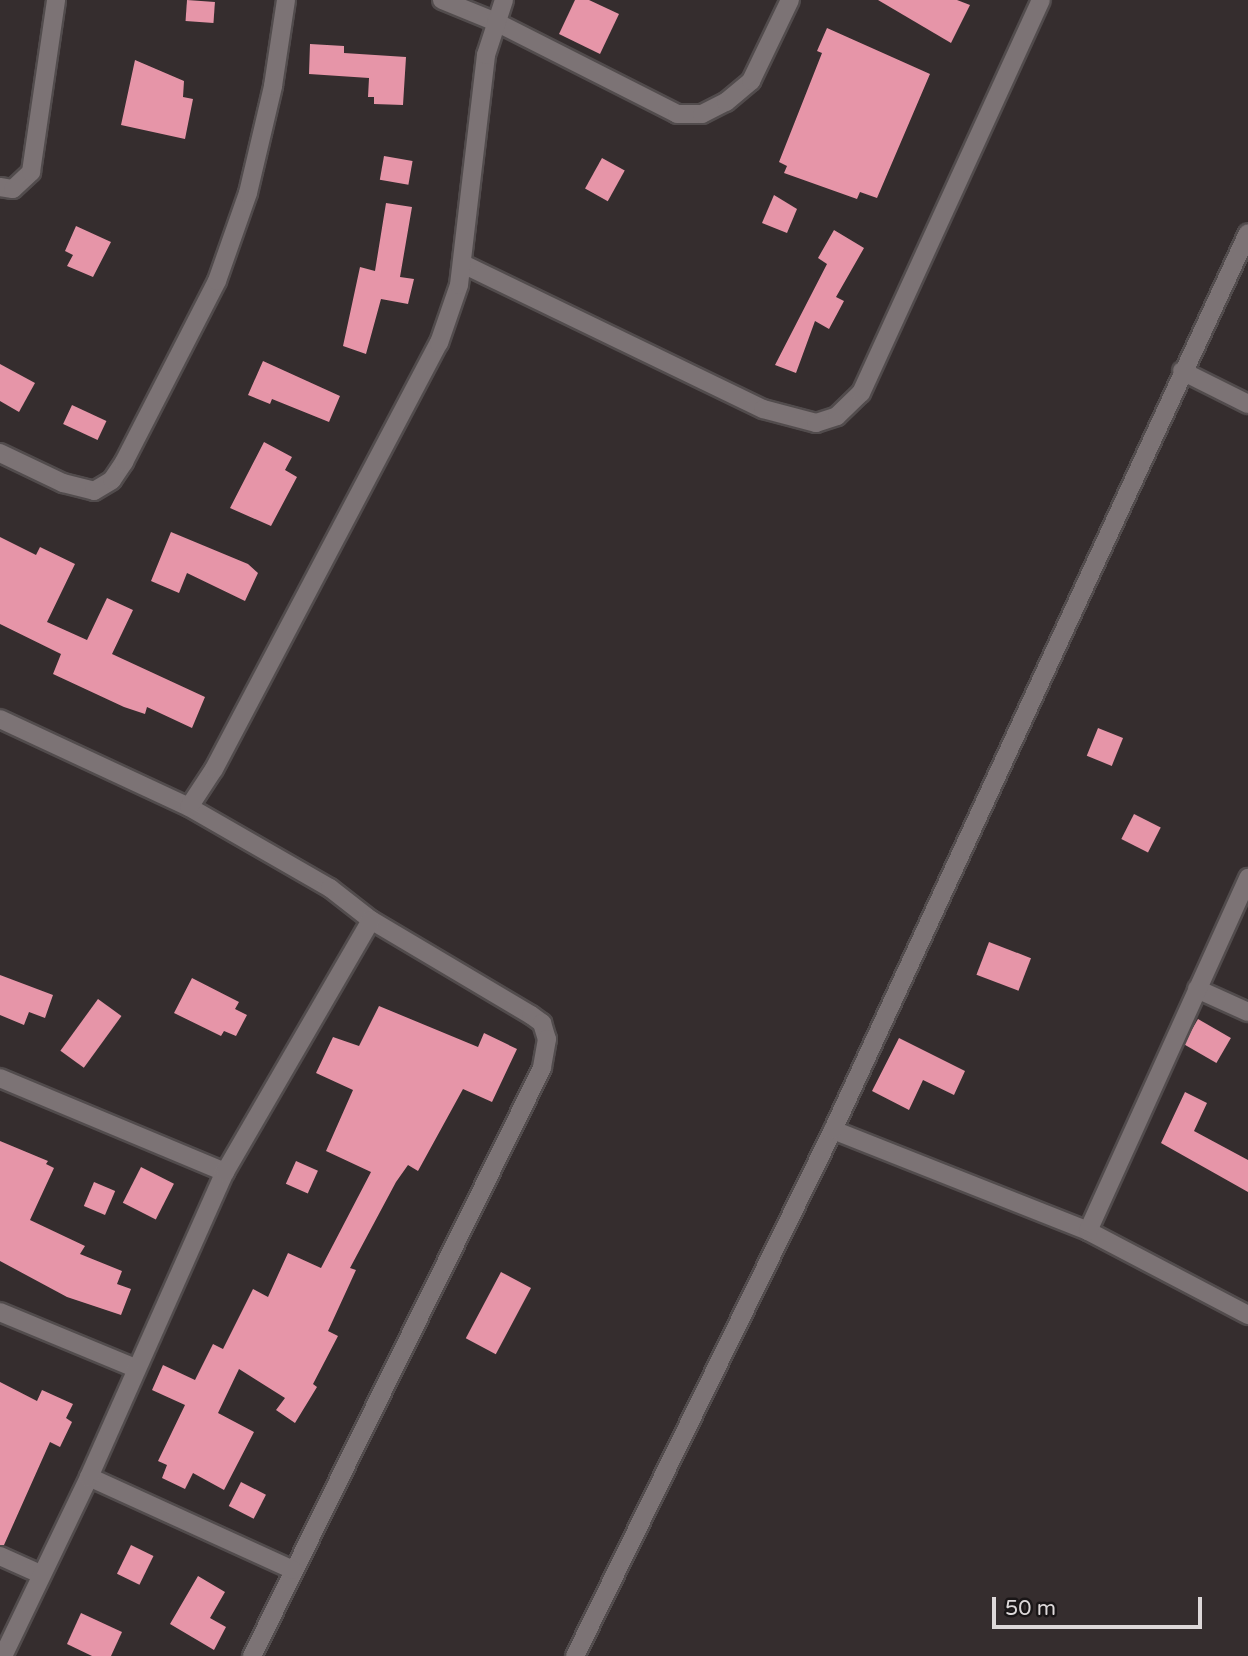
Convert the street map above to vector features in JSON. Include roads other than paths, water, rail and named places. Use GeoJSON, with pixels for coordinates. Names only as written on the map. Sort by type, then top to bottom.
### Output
{"type":"FeatureCollection","features":[{"type":"Feature","properties":{"kind":"street"},"geometry":{"type":"LineString","coordinates":[[0,187],[13,189],[31,172],[56,0]]}},
{"type":"Feature","properties":{"kind":"street"},"geometry":{"type":"LineString","coordinates":[[0,453],[63,483],[94,491],[112,480],[124,462],[217,281],[239,218],[273,86],[286,0]]}},
{"type":"Feature","properties":{"kind":"street"},"geometry":{"type":"LineString","coordinates":[[442,0],[496,22],[677,114],[702,114],[726,102],[751,81],[790,0]]}},
{"type":"Feature","properties":{"kind":"street"},"geometry":{"type":"LineString","coordinates":[[189,807],[215,769],[439,343],[463,264],[475,133],[496,22],[504,0]]}},
{"type":"Feature","properties":{"kind":"street"},"geometry":{"type":"LineString","coordinates":[[463,264],[763,409],[817,423],[837,416],[861,393],[1041,0]]}},
{"type":"Feature","properties":{"kind":"street"},"geometry":{"type":"LineString","coordinates":[[575,1656],[833,1130],[1248,233]]}},
{"type":"Feature","properties":{"kind":"street"},"geometry":{"type":"LineString","coordinates":[[1182,371],[1248,404]]}},
{"type":"Feature","properties":{"kind":"street"},"geometry":{"type":"LineString","coordinates":[[0,719],[189,807],[330,888],[371,920],[531,1014],[541,1023],[546,1050],[536,1080],[252,1656]]}},
{"type":"Feature","properties":{"kind":"street"},"geometry":{"type":"LineString","coordinates":[[1088,1231],[1248,878]]}},
{"type":"Feature","properties":{"kind":"street"},"geometry":{"type":"LineString","coordinates":[[4,1656],[40,1574],[89,1477],[135,1368],[225,1172],[371,920]]}},
{"type":"Feature","properties":{"kind":"street"},"geometry":{"type":"LineString","coordinates":[[1197,989],[1248,1012]]}},
{"type":"Feature","properties":{"kind":"street"},"geometry":{"type":"LineString","coordinates":[[0,1078],[225,1172]]}},
{"type":"Feature","properties":{"kind":"street"},"geometry":{"type":"LineString","coordinates":[[833,1130],[1088,1231],[1248,1315]]}},
{"type":"Feature","properties":{"kind":"street"},"geometry":{"type":"LineString","coordinates":[[0,1312],[135,1368]]}},
{"type":"Feature","properties":{"kind":"street"},"geometry":{"type":"LineString","coordinates":[[89,1477],[293,1570]]}},
{"type":"Feature","properties":{"kind":"street"},"geometry":{"type":"LineString","coordinates":[[0,1556],[40,1574]]}}]}
